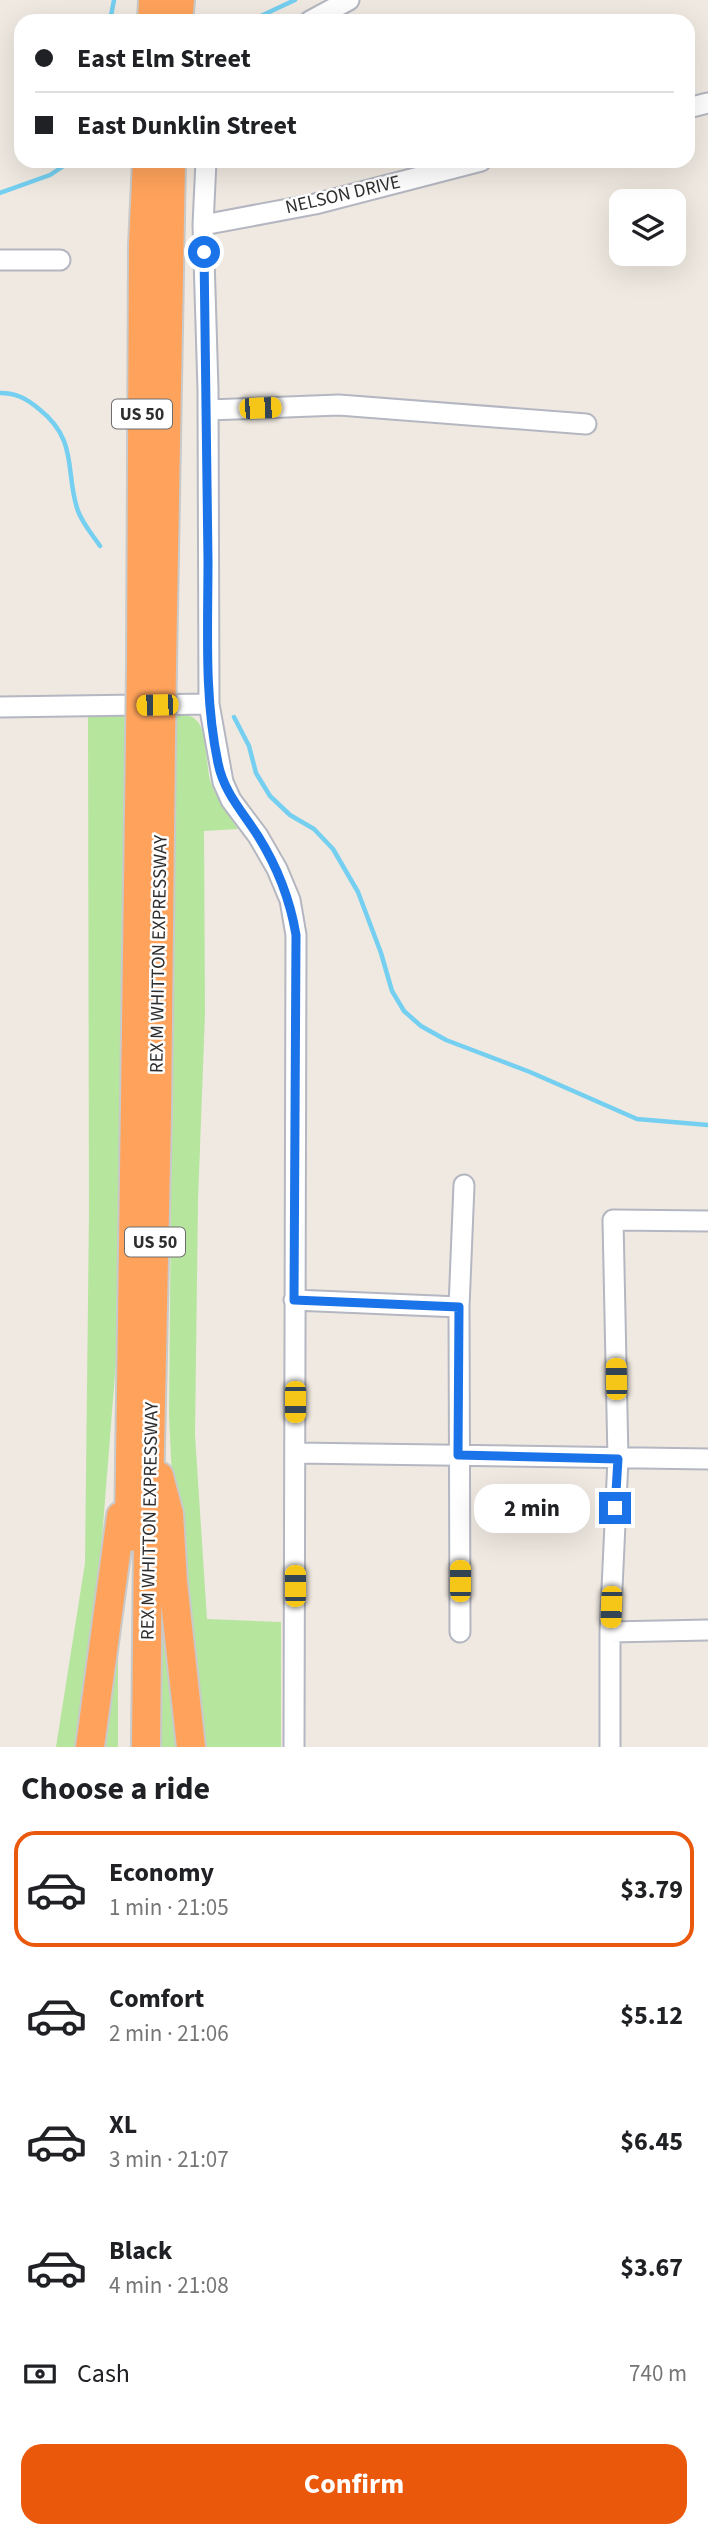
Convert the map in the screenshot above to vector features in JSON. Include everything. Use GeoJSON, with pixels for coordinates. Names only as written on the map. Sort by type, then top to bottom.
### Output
{"type":"FeatureCollection","features":[{"type":"Feature","properties":{"kind":"highway","name":"REX M WHITTON EXPRESSWAY"},"geometry":{"type":"LineString","coordinates":[[146,168],[143,245],[151,666]]}},
{"type":"Feature","properties":{"kind":"highway","name":"REX M WHITTON EXPRESSWAY"},"geometry":{"type":"LineString","coordinates":[[146,1747],[141,1447],[151,666],[171,168]]}},
{"type":"Feature","properties":{"kind":"highway","name":"REX M WHITTON EXPRESSWAY"},"geometry":{"type":"LineString","coordinates":[[127,1747],[141,1447]]}},
{"type":"Feature","properties":{"kind":"highway"},"geometry":{"type":"LineString","coordinates":[[90,1747],[141,1447]]}},
{"type":"Feature","properties":{"kind":"highway"},"geometry":{"type":"LineString","coordinates":[[141,1447],[169,1514],[173,1582],[191,1747]]}},
{"type":"Feature","properties":{"kind":"street"},"geometry":{"type":"LineString","coordinates":[[323,14],[349,0]]}},
{"type":"Feature","properties":{"kind":"street"},"geometry":{"type":"LineString","coordinates":[[206,168],[203,225],[208,410],[209,704],[223,782],[277,869],[290,900],[296,935],[294,1747]]}},
{"type":"Feature","properties":{"kind":"street","name":"NELSON DRIVE"},"geometry":{"type":"LineString","coordinates":[[203,225],[315,204],[454,168]]}},
{"type":"Feature","properties":{"kind":"street"},"geometry":{"type":"LineString","coordinates":[[0,260],[60,260]]}},
{"type":"Feature","properties":{"kind":"street"},"geometry":{"type":"LineString","coordinates":[[208,410],[339,405],[586,424]]}},
{"type":"Feature","properties":{"kind":"street"},"geometry":{"type":"LineString","coordinates":[[0,707],[209,704]]}},
{"type":"Feature","properties":{"kind":"street"},"geometry":{"type":"LineString","coordinates":[[460,1632],[459,1307],[464,1185]]}},
{"type":"Feature","properties":{"kind":"street"},"geometry":{"type":"LineString","coordinates":[[610,1747],[610,1632],[618,1459],[613,1220],[708,1221]]}},
{"type":"Feature","properties":{"kind":"street"},"geometry":{"type":"LineString","coordinates":[[294,1300],[459,1307]]}},
{"type":"Feature","properties":{"kind":"street"},"geometry":{"type":"LineString","coordinates":[[296,1452],[708,1460]]}},
{"type":"Feature","properties":{"kind":"street"},"geometry":{"type":"LineString","coordinates":[[610,1632],[708,1630]]}},
{"type":"Feature","properties":{"kind":"green space"},"geometry":{"type":"Polygon","coordinates":[[[88,714],[128,715],[119,1324],[99,1576],[79,1747],[56,1747],[85,1563],[89,1213],[88,714]]]}},
{"type":"Feature","properties":{"kind":"green space"},"geometry":{"type":"Polygon","coordinates":[[[171,714],[192,717],[200,726],[210,780],[238,829],[204,831],[205,1013],[198,1201],[195,1435],[207,1619],[281,1622],[281,1747],[196,1747],[175,1544],[169,1415],[172,1085],[168,978],[171,714]]]}},
{"type":"Feature","properties":{"kind":"green space"},"geometry":{"type":"Polygon","coordinates":[[[159,1561],[183,1747],[157,1747],[159,1561]]]}},
{"type":"Feature","properties":{"kind":"green space"},"geometry":{"type":"Polygon","coordinates":[[[118,1609],[118,1747],[94,1747],[118,1609]]]}},
{"type":"Feature","properties":{"kind":"waterway"},"geometry":{"type":"LineString","coordinates":[[111,14],[114,0]]}},
{"type":"Feature","properties":{"kind":"waterway"},"geometry":{"type":"LineString","coordinates":[[265,14],[295,0]]}},
{"type":"Feature","properties":{"kind":"waterway"},"geometry":{"type":"LineString","coordinates":[[0,193],[50,175],[60,168]]}},
{"type":"Feature","properties":{"kind":"waterway"},"geometry":{"type":"LineString","coordinates":[[0,393],[17,395],[30,402],[60,432],[68,456],[79,513],[100,546]]}},
{"type":"Feature","properties":{"kind":"waterway"},"geometry":{"type":"LineString","coordinates":[[234,717],[249,746],[256,773],[270,796],[290,815],[314,829],[333,849],[358,892],[392,991],[404,1011],[421,1026],[446,1040],[530,1072],[637,1119],[708,1125]]}},
{"type":"Feature","properties":{"kind":"route"},"geometry":{"type":"LineString","coordinates":[[204,252],[208,390],[209,704],[223,782],[277,869],[290,900],[296,935],[294,1300],[459,1307],[458,1455],[618,1459],[615,1508]]}}]}
